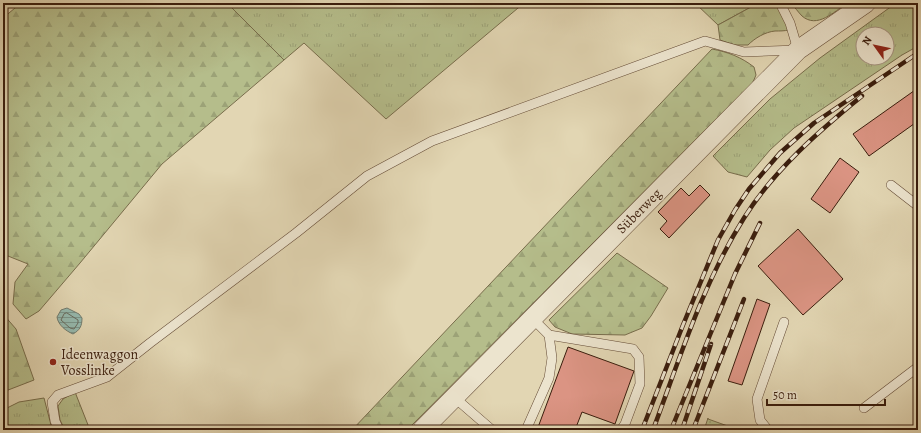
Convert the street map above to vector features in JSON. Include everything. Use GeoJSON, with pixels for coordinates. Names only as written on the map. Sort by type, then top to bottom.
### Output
{"type":"FeatureCollection","features":[{"type":"Feature","properties":{"kind":"street","name":"Süberweg"},"geometry":{"type":"LineString","coordinates":[[422,430],[798,50],[866,3]]}},
{"type":"Feature","properties":{"kind":"lane"},"geometry":{"type":"LineString","coordinates":[[59,430],[55,421],[52,402],[58,395],[107,377],[150,342],[296,233],[367,176],[432,141],[705,41],[744,52],[798,50],[790,23],[780,3]]}},
{"type":"Feature","properties":{"kind":"lane"},"geometry":{"type":"LineString","coordinates":[[891,185],[918,206]]}},
{"type":"Feature","properties":{"kind":"lane"},"geometry":{"type":"LineString","coordinates":[[533,319],[549,335],[633,349],[639,357],[640,384],[625,424],[621,430]]}},
{"type":"Feature","properties":{"kind":"lane"},"geometry":{"type":"LineString","coordinates":[[768,430],[760,420],[757,399],[784,322]]}},
{"type":"Feature","properties":{"kind":"lane"},"geometry":{"type":"LineString","coordinates":[[526,430],[549,378],[552,358],[549,335]]}},
{"type":"Feature","properties":{"kind":"lane"},"geometry":{"type":"LineString","coordinates":[[864,408],[918,366]]}},
{"type":"Feature","properties":{"kind":"lane"},"geometry":{"type":"LineString","coordinates":[[455,398],[492,430]]}},
{"type":"Feature","properties":{"kind":"green space"},"geometry":{"type":"Polygon","coordinates":[[[21,3],[227,3],[284,60],[162,164],[39,311],[26,319],[13,304],[15,282],[28,264],[3,254],[3,18],[21,3]]]}},
{"type":"Feature","properties":{"kind":"green space"},"geometry":{"type":"Polygon","coordinates":[[[227,3],[524,3],[386,119],[304,43],[284,60],[227,3]]]}},
{"type":"Feature","properties":{"kind":"green space"},"geometry":{"type":"Polygon","coordinates":[[[695,3],[749,3],[751,7],[718,25],[695,3]]]}},
{"type":"Feature","properties":{"kind":"green space"},"geometry":{"type":"Polygon","coordinates":[[[749,3],[847,3],[825,18],[814,21],[808,20],[802,16],[791,4],[781,13],[789,30],[775,31],[764,34],[748,45],[735,45],[720,40],[718,25],[751,7],[749,3]]]}},
{"type":"Feature","properties":{"kind":"green space"},"geometry":{"type":"Polygon","coordinates":[[[896,3],[918,3],[918,46],[895,60],[895,26],[864,26],[896,3]]]}},
{"type":"Feature","properties":{"kind":"green space"},"geometry":{"type":"Polygon","coordinates":[[[855,33],[855,66],[886,66],[794,128],[770,150],[747,177],[728,172],[713,156],[770,99],[820,58],[855,33]]]}},
{"type":"Feature","properties":{"kind":"green space"},"geometry":{"type":"Polygon","coordinates":[[[712,49],[734,55],[754,67],[756,75],[753,82],[407,430],[352,430],[712,49]]]}},
{"type":"Feature","properties":{"kind":"green space"},"geometry":{"type":"Polygon","coordinates":[[[617,253],[668,288],[642,328],[625,335],[572,334],[555,327],[549,320],[617,253]]]}},
{"type":"Feature","properties":{"kind":"green space"},"geometry":{"type":"Polygon","coordinates":[[[3,314],[16,329],[34,380],[3,392],[3,314]]]}},
{"type":"Feature","properties":{"kind":"green space"},"geometry":{"type":"Polygon","coordinates":[[[75,392],[90,430],[65,430],[60,420],[58,406],[63,399],[75,392]]]}},
{"type":"Feature","properties":{"kind":"green space"},"geometry":{"type":"Polygon","coordinates":[[[44,398],[53,430],[3,430],[3,410],[19,402],[44,398]]]}},
{"type":"Feature","properties":{"kind":"green space"},"geometry":{"type":"Polygon","coordinates":[[[708,419],[739,430],[704,430],[708,419]]]}},
{"type":"Feature","properties":{"kind":"water"},"geometry":{"type":"Polygon","coordinates":[[[67,308],[79,314],[82,318],[80,328],[73,334],[59,323],[57,317],[61,310],[67,308]]]}},
{"type":"Feature","properties":{"kind":"building"},"geometry":{"type":"Polygon","coordinates":[[[918,88],[918,121],[869,156],[853,134],[918,88]]]}},
{"type":"Feature","properties":{"kind":"building"},"geometry":{"type":"Polygon","coordinates":[[[840,158],[859,172],[830,213],[811,199],[840,158]]]}},
{"type":"Feature","properties":{"kind":"building"},"geometry":{"type":"Polygon","coordinates":[[[700,185],[710,195],[669,238],[660,229],[667,221],[658,212],[681,188],[689,196],[700,185]]]}},
{"type":"Feature","properties":{"kind":"building"},"geometry":{"type":"Polygon","coordinates":[[[798,229],[843,279],[803,315],[758,266],[798,229]]]}},
{"type":"Feature","properties":{"kind":"building"},"geometry":{"type":"Polygon","coordinates":[[[757,299],[770,304],[742,385],[728,381],[757,299]]]}},
{"type":"Feature","properties":{"kind":"building"},"geometry":{"type":"Polygon","coordinates":[[[568,347],[634,371],[615,424],[582,412],[575,430],[537,430],[568,347]]]}},
{"type":"Feature","properties":{"kind":"railway"},"geometry":{"type":"LineString","coordinates":[[642,430],[718,240],[749,189],[780,153],[814,123],[918,53]]}},
{"type":"Feature","properties":{"kind":"railway"},"geometry":{"type":"LineString","coordinates":[[653,430],[704,295],[716,268],[744,218],[769,184],[798,152],[862,96]]}},
{"type":"Feature","properties":{"kind":"railway"},"geometry":{"type":"LineString","coordinates":[[671,430],[735,274],[760,223]]}},
{"type":"Feature","properties":{"kind":"railway"},"geometry":{"type":"LineString","coordinates":[[693,430],[744,299]]}},
{"type":"Feature","properties":{"kind":"railway"},"geometry":{"type":"LineString","coordinates":[[682,430],[711,344]]}},
{"type":"Feature","properties":{"kind":"place","name":"Ideenwaggon Vosslinke"},"geometry":{"type":"Point","coordinates":[53,362]}}]}
